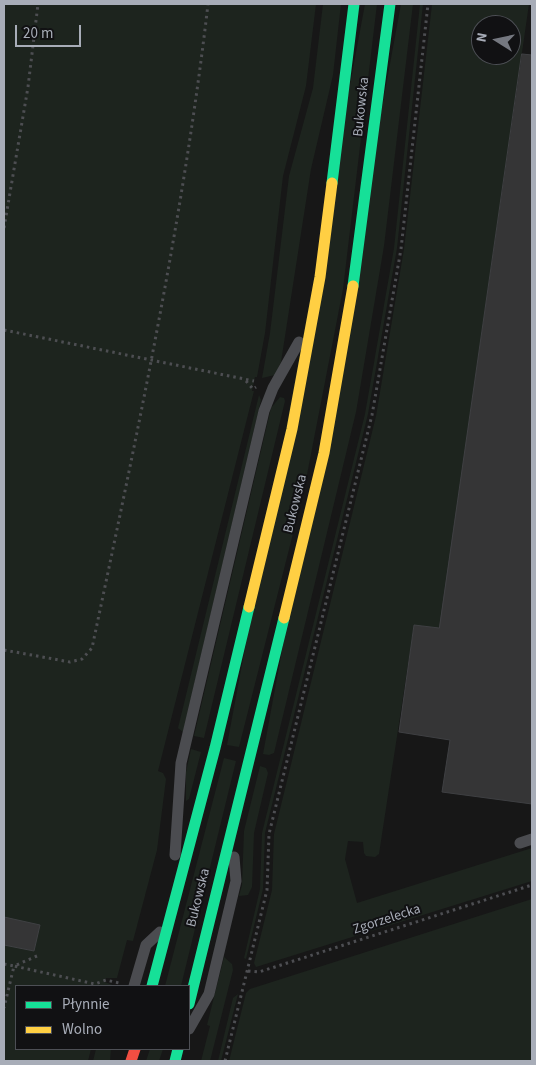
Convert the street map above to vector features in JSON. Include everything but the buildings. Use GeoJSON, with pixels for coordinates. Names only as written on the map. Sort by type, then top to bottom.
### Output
{"type":"FeatureCollection","features":[{"type":"Feature","properties":{"kind":"main road","name":"Bukowska"},"geometry":{"type":"LineString","coordinates":[[152,985],[171,921],[278,493],[314,315],[328,220],[354,4]]}},
{"type":"Feature","properties":{"kind":"main road","name":"Bukowska"},"geometry":{"type":"LineString","coordinates":[[190,1000],[324,453],[340,375],[356,278],[390,4]]}},
{"type":"Feature","properties":{"kind":"lane"},"geometry":{"type":"LineString","coordinates":[[134,985],[146,945],[171,921],[181,763],[264,411],[273,388],[314,315]]}},
{"type":"Feature","properties":{"kind":"lane"},"geometry":{"type":"LineString","coordinates":[[190,1027],[209,994],[236,881],[232,830]]}},
{"type":"Feature","properties":{"kind":"lane"},"geometry":{"type":"LineString","coordinates":[[520,843],[532,839]]}},
{"type":"Feature","properties":{"kind":"path"},"geometry":{"type":"LineString","coordinates":[[4,228],[28,86],[38,4]]}},
{"type":"Feature","properties":{"kind":"path"},"geometry":{"type":"LineString","coordinates":[[4,650],[70,662],[82,658],[92,648],[153,362],[196,104],[208,4]]}},
{"type":"Feature","properties":{"kind":"path"},"geometry":{"type":"LineString","coordinates":[[225,1061],[267,890],[269,834],[372,415],[401,249],[428,4]]}},
{"type":"Feature","properties":{"kind":"path"},"geometry":{"type":"LineString","coordinates":[[4,330],[254,382]]}},
{"type":"Feature","properties":{"kind":"path"},"geometry":{"type":"LineString","coordinates":[[245,381],[253,389],[258,385]]}},
{"type":"Feature","properties":{"kind":"path","name":"Zgorzelecka"},"geometry":{"type":"LineString","coordinates":[[248,971],[259,972],[532,885]]}},
{"type":"Feature","properties":{"kind":"path"},"geometry":{"type":"LineString","coordinates":[[14,966],[37,956]]}},
{"type":"Feature","properties":{"kind":"path"},"geometry":{"type":"LineString","coordinates":[[4,964],[95,984],[106,980],[122,984]]}},
{"type":"Feature","properties":{"kind":"path"},"geometry":{"type":"LineString","coordinates":[[4,1008],[14,966]]}},
{"type":"Feature","properties":{"kind":"shaded area"},"geometry":{"type":"Polygon","coordinates":[[[4,4],[316,4],[306,86],[283,176],[265,333],[257,377],[255,377],[252,391],[254,391],[158,771],[163,773],[166,779],[157,850],[133,941],[127,940],[117,978],[106,978],[105,982],[112,985],[15,985],[15,1050],[91,1050],[88,1061],[4,1061],[4,4]]]}},
{"type":"Feature","properties":{"kind":"shaded area"},"geometry":{"type":"Polygon","coordinates":[[[323,4],[341,4],[333,75],[311,169],[281,362],[275,375],[262,378],[270,333],[289,176],[313,88],[323,4]]]}},
{"type":"Feature","properties":{"kind":"shaded area"},"geometry":{"type":"Polygon","coordinates":[[[365,4],[377,4],[343,289],[304,490],[239,747],[227,745],[365,4]]]}},
{"type":"Feature","properties":{"kind":"shaded area"},"geometry":{"type":"Polygon","coordinates":[[[401,4],[413,4],[384,246],[356,412],[274,753],[269,755],[263,754],[401,4]]]}},
{"type":"Feature","properties":{"kind":"shaded area"},"geometry":{"type":"Polygon","coordinates":[[[420,4],[423,4],[397,248],[368,414],[265,833],[263,889],[246,959],[244,958],[260,889],[262,833],[365,414],[394,248],[420,4]]]}},
{"type":"Feature","properties":{"kind":"shaded area"},"geometry":{"type":"Polygon","coordinates":[[[432,4],[529,4],[521,59],[521,15],[471,15],[471,65],[520,65],[439,628],[414,625],[379,854],[375,857],[366,856],[363,842],[348,841],[345,859],[357,903],[532,848],[532,881],[256,967],[254,963],[272,890],[274,834],[376,416],[404,249],[432,4]]]}},
{"type":"Feature","properties":{"kind":"shaded area"},"geometry":{"type":"Polygon","coordinates":[[[259,395],[261,400],[183,732],[178,728],[259,395]]]}},
{"type":"Feature","properties":{"kind":"shaded area"},"geometry":{"type":"Polygon","coordinates":[[[280,397],[284,398],[285,401],[204,738],[194,736],[271,408],[280,397]]]}},
{"type":"Feature","properties":{"kind":"shaded area"},"geometry":{"type":"Polygon","coordinates":[[[191,749],[201,752],[189,799],[186,801],[186,772],[191,749]]]}},
{"type":"Feature","properties":{"kind":"shaded area"},"geometry":{"type":"Polygon","coordinates":[[[224,758],[236,761],[181,985],[165,985],[224,758]]]}},
{"type":"Feature","properties":{"kind":"shaded area"},"geometry":{"type":"Polygon","coordinates":[[[260,766],[266,768],[268,773],[254,833],[252,887],[248,895],[239,896],[242,885],[244,831],[260,766]]]}},
{"type":"Feature","properties":{"kind":"shaded area"},"geometry":{"type":"Polygon","coordinates":[[[532,899],[532,1061],[229,1061],[246,993],[250,989],[532,899]]]}},
{"type":"Feature","properties":{"kind":"shaded area"},"geometry":{"type":"Polygon","coordinates":[[[224,957],[232,964],[233,970],[210,1061],[201,1061],[210,1026],[207,1025],[224,957]]]}},
{"type":"Feature","properties":{"kind":"shaded area"},"geometry":{"type":"Polygon","coordinates":[[[238,994],[221,1061],[218,1061],[233,998],[238,994]]]}},
{"type":"Feature","properties":{"kind":"shaded area"},"geometry":{"type":"Polygon","coordinates":[[[96,1050],[111,1050],[110,1061],[93,1061],[96,1050]]]}},
{"type":"Feature","properties":{"kind":"shaded area"},"geometry":{"type":"Polygon","coordinates":[[[150,1050],[163,1050],[159,1061],[146,1061],[150,1050]]]}},
{"type":"Feature","properties":{"kind":"traffic: fast"},"geometry":{"type":"LineString","coordinates":[[332,183],[354,4]]}},
{"type":"Feature","properties":{"kind":"traffic: fast"},"geometry":{"type":"LineString","coordinates":[[353,286],[390,4]]}},
{"type":"Feature","properties":{"kind":"traffic: fast"},"geometry":{"type":"LineString","coordinates":[[152,985],[215,748],[249,607]]}},
{"type":"Feature","properties":{"kind":"traffic: fast"},"geometry":{"type":"LineString","coordinates":[[190,1000],[284,618]]}},
{"type":"Feature","properties":{"kind":"traffic: fast"},"geometry":{"type":"LineString","coordinates":[[175,1061],[178,1050]]}},
{"type":"Feature","properties":{"kind":"traffic: slow"},"geometry":{"type":"LineString","coordinates":[[249,607],[292,429],[320,277],[332,183]]}},
{"type":"Feature","properties":{"kind":"traffic: slow"},"geometry":{"type":"LineString","coordinates":[[284,618],[324,453],[353,286]]}},
{"type":"Feature","properties":{"kind":"traffic: jam"},"geometry":{"type":"LineString","coordinates":[[131,1061],[135,1050]]}}]}
